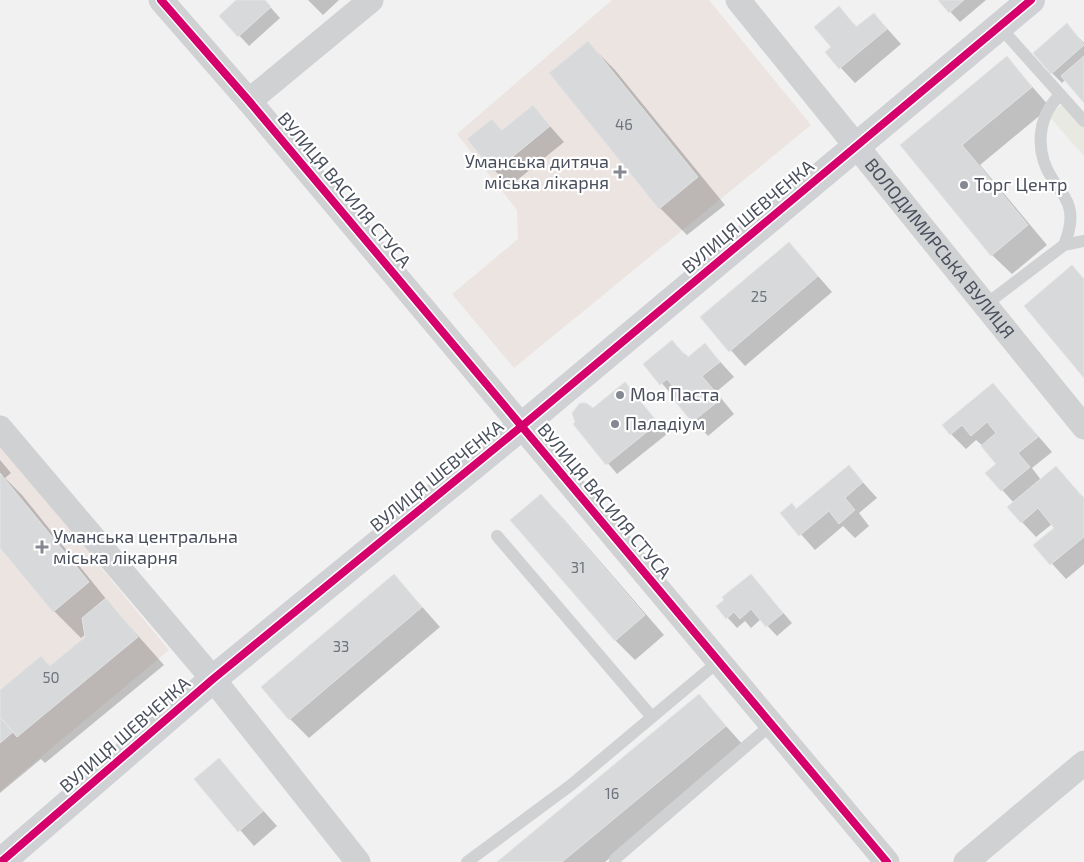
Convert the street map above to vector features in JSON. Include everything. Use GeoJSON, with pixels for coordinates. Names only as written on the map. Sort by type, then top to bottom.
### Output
{"type":"FeatureCollection","features":[{"type":"Feature","properties":{"kind":"street","name":"ВУЛИЦЯ ВАСИЛЯ СТУСА"},"geometry":{"type":"LineString","coordinates":[[160,0],[249,101],[887,862]]}},
{"type":"Feature","properties":{"kind":"street"},"geometry":{"type":"LineString","coordinates":[[249,101],[372,0]]}},
{"type":"Feature","properties":{"kind":"street","name":"ВОЛОДИМИРСЬКА ВУЛИЦЯ"},"geometry":{"type":"LineString","coordinates":[[738,0],[1084,427]]}},
{"type":"Feature","properties":{"kind":"street","name":"ВУЛИЦЯ ШЕВЧЕНКА"},"geometry":{"type":"LineString","coordinates":[[1,862],[213,680],[522,426],[1031,0]]}},
{"type":"Feature","properties":{"kind":"street"},"geometry":{"type":"LineString","coordinates":[[0,428],[213,680],[358,862]]}},
{"type":"Feature","properties":{"kind":"street"},"geometry":{"type":"LineString","coordinates":[[966,862],[1084,763]]}},
{"type":"Feature","properties":{"kind":"lane"},"geometry":{"type":"LineString","coordinates":[[999,26],[1084,121]]}},
{"type":"Feature","properties":{"kind":"lane"},"geometry":{"type":"LineString","coordinates":[[1060,95],[1045,116],[1040,142],[1045,166],[1069,207],[1071,218],[1064,245]]}},
{"type":"Feature","properties":{"kind":"lane"},"geometry":{"type":"LineString","coordinates":[[985,305],[1064,245],[1084,241]]}},
{"type":"Feature","properties":{"kind":"lane"},"geometry":{"type":"LineString","coordinates":[[497,536],[652,717]]}},
{"type":"Feature","properties":{"kind":"lane"},"geometry":{"type":"LineString","coordinates":[[467,862],[571,785],[719,662]]}},
{"type":"Feature","properties":{"kind":"lane"},"geometry":{"type":"LineString","coordinates":[[615,862],[615,858],[772,724]]}},
{"type":"Feature","properties":{"kind":"shaded area","name":"Уманська дитяча міська лікарня"},"geometry":{"type":"Polygon","coordinates":[[[612,0],[709,0],[811,125],[514,368],[452,294],[518,239],[517,210],[457,134],[612,0]]]}},
{"type":"Feature","properties":{"kind":"shaded area"},"geometry":{"type":"Polygon","coordinates":[[[1063,103],[1084,126],[1084,156],[1049,116],[1063,103]]]}},
{"type":"Feature","properties":{"kind":"shaded area","name":"Уманська центральна міська лікарня"},"geometry":{"type":"Polygon","coordinates":[[[0,445],[169,650],[0,791],[0,445]]]}},
{"type":"Feature","properties":{"kind":"building"},"geometry":{"type":"Polygon","coordinates":[[[236,0],[265,0],[271,7],[238,37],[219,16],[236,0]]]}},
{"type":"Feature","properties":{"kind":"building"},"geometry":{"type":"Polygon","coordinates":[[[938,0],[964,0],[949,13],[938,0]]]}},
{"type":"Feature","properties":{"kind":"building"},"geometry":{"type":"Polygon","coordinates":[[[839,6],[856,27],[874,13],[887,29],[839,69],[825,52],[831,47],[814,27],[839,6]]]}},
{"type":"Feature","properties":{"kind":"building"},"geometry":{"type":"Polygon","coordinates":[[[1067,23],[1084,45],[1051,74],[1033,53],[1067,23]]]}},
{"type":"Feature","properties":{"kind":"building"},"geometry":{"type":"Polygon","coordinates":[[[588,41],[698,177],[659,209],[549,73],[588,41]]]}},
{"type":"Feature","properties":{"kind":"building","name":"Торг Центр"},"geometry":{"type":"Polygon","coordinates":[[[1007,56],[1032,87],[962,145],[1028,225],[991,256],[900,145],[1007,56]]]}},
{"type":"Feature","properties":{"kind":"building"},"geometry":{"type":"Polygon","coordinates":[[[1084,56],[1084,103],[1061,76],[1084,56]]]}},
{"type":"Feature","properties":{"kind":"building"},"geometry":{"type":"Polygon","coordinates":[[[533,105],[550,126],[494,172],[467,139],[492,119],[501,131],[533,105]]]}},
{"type":"Feature","properties":{"kind":"building"},"geometry":{"type":"Polygon","coordinates":[[[789,242],[818,276],[729,352],[700,317],[789,242]]]}},
{"type":"Feature","properties":{"kind":"building"},"geometry":{"type":"Polygon","coordinates":[[[1072,265],[1084,279],[1084,378],[1024,306],[1072,265]]]}},
{"type":"Feature","properties":{"kind":"building"},"geometry":{"type":"Polygon","coordinates":[[[672,340],[687,358],[705,343],[720,362],[702,376],[721,399],[692,422],[674,400],[680,395],[667,379],[660,385],[643,364],[672,340]]]}},
{"type":"Feature","properties":{"kind":"building","name":"Паладіум"},"geometry":{"type":"Polygon","coordinates":[[[625,382],[658,423],[606,465],[573,424],[575,422],[572,413],[580,403],[586,403],[593,408],[625,382]]]}},
{"type":"Feature","properties":{"kind":"building"},"geometry":{"type":"Polygon","coordinates":[[[993,383],[1038,437],[1018,453],[1030,467],[1001,491],[985,473],[996,464],[981,446],[996,433],[987,422],[971,436],[962,425],[950,435],[942,425],[993,383]]]}},
{"type":"Feature","properties":{"kind":"building"},"geometry":{"type":"Polygon","coordinates":[[[849,465],[863,482],[845,498],[855,510],[839,524],[829,511],[799,536],[780,513],[792,503],[796,509],[849,465]]]}},
{"type":"Feature","properties":{"kind":"building"},"geometry":{"type":"Polygon","coordinates":[[[1056,466],[1084,499],[1084,537],[1050,565],[1033,545],[1054,528],[1038,508],[1021,523],[1007,507],[1056,466]]]}},
{"type":"Feature","properties":{"kind":"building"},"geometry":{"type":"Polygon","coordinates":[[[0,473],[89,582],[53,612],[0,548],[0,473]]]}},
{"type":"Feature","properties":{"kind":"building"},"geometry":{"type":"Polygon","coordinates":[[[541,494],[645,615],[615,641],[510,520],[541,494]]]}},
{"type":"Feature","properties":{"kind":"building"},"geometry":{"type":"Polygon","coordinates":[[[394,574],[422,607],[289,720],[261,687],[394,574]]]}},
{"type":"Feature","properties":{"kind":"building"},"geometry":{"type":"Polygon","coordinates":[[[751,574],[783,613],[766,627],[751,609],[740,619],[734,612],[726,619],[716,606],[724,600],[722,597],[751,574]]]}},
{"type":"Feature","properties":{"kind":"building"},"geometry":{"type":"Polygon","coordinates":[[[106,598],[138,637],[17,737],[0,717],[0,690],[41,656],[50,666],[85,637],[82,618],[106,598]]]}},
{"type":"Feature","properties":{"kind":"building"},"geometry":{"type":"Polygon","coordinates":[[[699,694],[726,726],[562,862],[497,862],[699,694]]]}},
{"type":"Feature","properties":{"kind":"building"},"geometry":{"type":"Polygon","coordinates":[[[0,717],[13,732],[0,743],[0,717]]]}},
{"type":"Feature","properties":{"kind":"building"},"geometry":{"type":"Polygon","coordinates":[[[219,758],[263,811],[238,832],[194,779],[219,758]]]}},
{"type":"Feature","properties":{"kind":"cycle path"},"geometry":{"type":"LineString","coordinates":[[161,0],[249,101],[887,862]]}},
{"type":"Feature","properties":{"kind":"cycle path"},"geometry":{"type":"LineString","coordinates":[[1,862],[213,679],[522,426],[1031,0]]}},
{"type":"Feature","properties":{"kind":"place","name":"Уманська дитяча міська лікарня"},"geometry":{"type":"Point","coordinates":[620,172]}},
{"type":"Feature","properties":{"kind":"place","name":"Торг Центр"},"geometry":{"type":"Point","coordinates":[964,185]}},
{"type":"Feature","properties":{"kind":"place","name":"Моя Паста"},"geometry":{"type":"Point","coordinates":[620,395]}},
{"type":"Feature","properties":{"kind":"place","name":"Паладіум"},"geometry":{"type":"Point","coordinates":[615,424]}},
{"type":"Feature","properties":{"kind":"place","name":"Уманська центральна міська лікарня"},"geometry":{"type":"Point","coordinates":[42,547]}}]}
